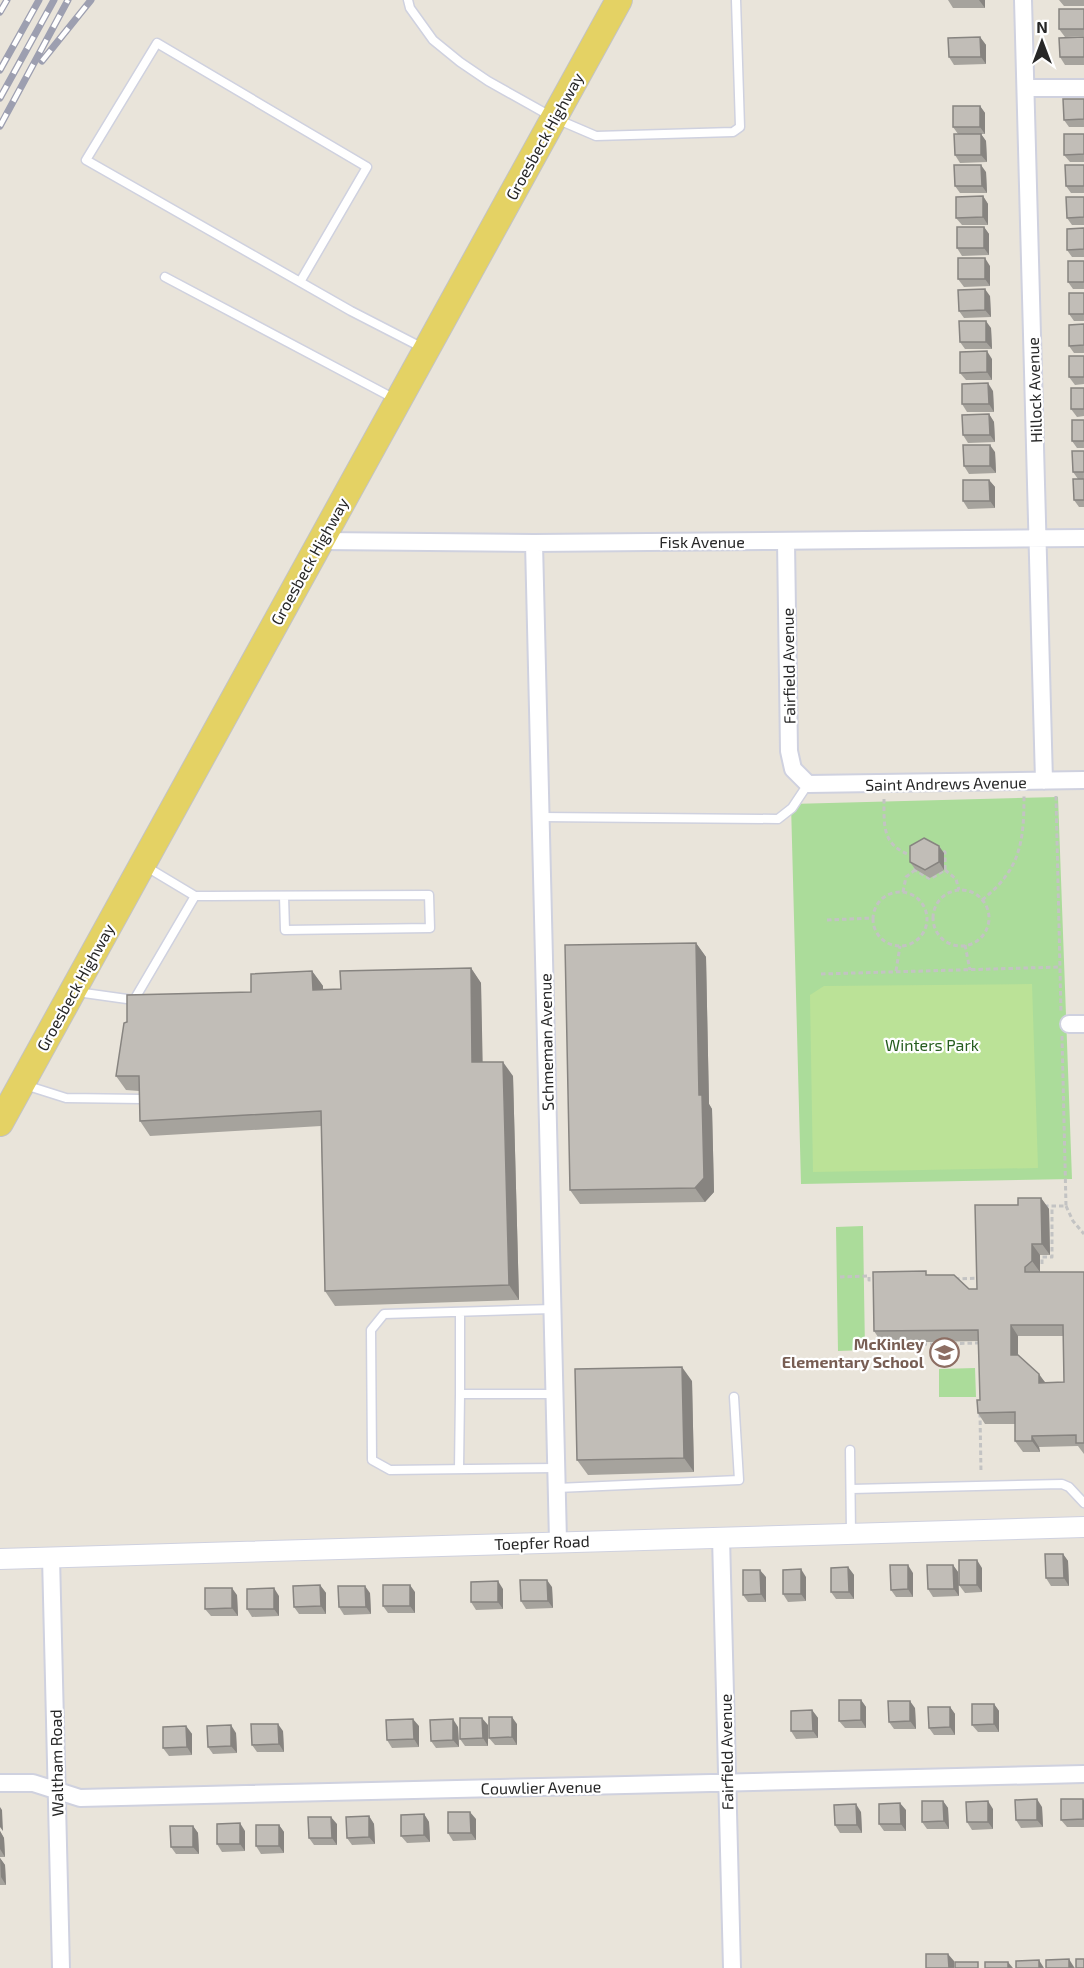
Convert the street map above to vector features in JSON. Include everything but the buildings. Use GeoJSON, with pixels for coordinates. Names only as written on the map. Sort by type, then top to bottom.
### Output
{"type":"FeatureCollection","features":[{"type":"Feature","properties":{"kind":"main road","name":"Groesbeck Highway"},"geometry":{"type":"LineString","coordinates":[[0,1123],[619,0]]}},
{"type":"Feature","properties":{"kind":"street","name":"Hillock Avenue"},"geometry":{"type":"LineString","coordinates":[[1023,0],[1044,781]]}},
{"type":"Feature","properties":{"kind":"street"},"geometry":{"type":"LineString","coordinates":[[1026,88],[1084,88]]}},
{"type":"Feature","properties":{"kind":"street","name":"Fisk Avenue"},"geometry":{"type":"LineString","coordinates":[[320,541],[534,543],[1084,538]]}},
{"type":"Feature","properties":{"kind":"street","name":"Fairfield Avenue"},"geometry":{"type":"LineString","coordinates":[[786,541],[789,751],[793,769],[808,784]]}},
{"type":"Feature","properties":{"kind":"street","name":"Schmeman Avenue"},"geometry":{"type":"LineString","coordinates":[[534,543],[558,1541]]}},
{"type":"Feature","properties":{"kind":"street","name":"Saint Andrews Avenue"},"geometry":{"type":"LineString","coordinates":[[808,784],[1084,780]]}},
{"type":"Feature","properties":{"kind":"street","name":"Toepfer Road"},"geometry":{"type":"LineString","coordinates":[[0,1559],[1084,1527]]}},
{"type":"Feature","properties":{"kind":"street","name":"Fairfield Avenue"},"geometry":{"type":"LineString","coordinates":[[721,1537],[732,1968]]}},
{"type":"Feature","properties":{"kind":"street","name":"Waltham Road"},"geometry":{"type":"LineString","coordinates":[[51,1557],[62,1968]]}},
{"type":"Feature","properties":{"kind":"street","name":"Couwlier Avenue"},"geometry":{"type":"LineString","coordinates":[[0,1783],[33,1783],[80,1798],[1084,1774]]}},
{"type":"Feature","properties":{"kind":"lane"},"geometry":{"type":"LineString","coordinates":[[408,0],[410,8],[433,40],[488,81],[554,118],[597,136],[733,132],[741,127],[736,0]]}},
{"type":"Feature","properties":{"kind":"lane"},"geometry":{"type":"LineString","coordinates":[[300,282],[367,167],[157,43],[86,160],[300,282],[351,311],[426,350]]}},
{"type":"Feature","properties":{"kind":"lane"},"geometry":{"type":"LineString","coordinates":[[165,277],[398,400]]}},
{"type":"Feature","properties":{"kind":"lane"},"geometry":{"type":"LineString","coordinates":[[541,817],[777,819],[792,808],[808,784]]}},
{"type":"Feature","properties":{"kind":"lane"},"geometry":{"type":"LineString","coordinates":[[142,864],[195,896],[429,895],[430,928],[285,930],[284,896]]}},
{"type":"Feature","properties":{"kind":"lane"},"geometry":{"type":"LineString","coordinates":[[72,992],[134,1000],[195,896]]}},
{"type":"Feature","properties":{"kind":"lane"},"geometry":{"type":"LineString","coordinates":[[21,1084],[66,1098],[143,1099]]}},
{"type":"Feature","properties":{"kind":"lane"},"geometry":{"type":"LineString","coordinates":[[552,1309],[384,1314],[371,1330],[372,1460],[390,1470],[556,1468]]}},
{"type":"Feature","properties":{"kind":"lane"},"geometry":{"type":"LineString","coordinates":[[459,1469],[460,1312]]}},
{"type":"Feature","properties":{"kind":"lane"},"geometry":{"type":"LineString","coordinates":[[460,1394],[555,1394]]}},
{"type":"Feature","properties":{"kind":"lane"},"geometry":{"type":"LineString","coordinates":[[557,1488],[739,1480],[734,1397]]}},
{"type":"Feature","properties":{"kind":"lane"},"geometry":{"type":"LineString","coordinates":[[850,1450],[851,1533]]}},
{"type":"Feature","properties":{"kind":"lane"},"geometry":{"type":"LineString","coordinates":[[850,1489],[1062,1484],[1069,1487],[1084,1503]]}},
{"type":"Feature","properties":{"kind":"path"},"geometry":{"type":"LineString","coordinates":[[1055,795],[1060,967],[1069,1022],[1066,1206],[1073,1221],[1084,1233]]}},
{"type":"Feature","properties":{"kind":"path"},"geometry":{"type":"LineString","coordinates":[[982,900],[1002,882],[1018,856],[1024,830],[1024,796]]}},
{"type":"Feature","properties":{"kind":"path"},"geometry":{"type":"LineString","coordinates":[[884,800],[886,836],[896,848],[915,856]]}},
{"type":"Feature","properties":{"kind":"path"},"geometry":{"type":"LineString","coordinates":[[915,870],[915,853],[930,844],[945,852],[945,870]]}},
{"type":"Feature","properties":{"kind":"path"},"geometry":{"type":"LineString","coordinates":[[915,870],[930,879],[945,870]]}},
{"type":"Feature","properties":{"kind":"path"},"geometry":{"type":"LineString","coordinates":[[903,892],[906,877],[915,870]]}},
{"type":"Feature","properties":{"kind":"path"},"geometry":{"type":"LineString","coordinates":[[945,870],[956,879],[959,890]]}},
{"type":"Feature","properties":{"kind":"path"},"geometry":{"type":"LineString","coordinates":[[959,890],[970,892],[982,900],[988,912],[989,922],[980,938],[972,944],[954,945],[939,935],[933,919],[938,902],[944,896],[959,890]]}},
{"type":"Feature","properties":{"kind":"path"},"geometry":{"type":"LineString","coordinates":[[903,892],[916,897],[922,903],[928,919],[917,941],[900,946],[891,945],[877,933],[874,918],[877,906],[882,899],[890,894],[903,892]]}},
{"type":"Feature","properties":{"kind":"path"},"geometry":{"type":"LineString","coordinates":[[827,920],[874,918]]}},
{"type":"Feature","properties":{"kind":"path"},"geometry":{"type":"LineString","coordinates":[[928,919],[933,919]]}},
{"type":"Feature","properties":{"kind":"path"},"geometry":{"type":"LineString","coordinates":[[965,945],[970,970]]}},
{"type":"Feature","properties":{"kind":"path"},"geometry":{"type":"LineString","coordinates":[[896,972],[900,946]]}},
{"type":"Feature","properties":{"kind":"path"},"geometry":{"type":"LineString","coordinates":[[821,974],[1060,967]]}},
{"type":"Feature","properties":{"kind":"path"},"geometry":{"type":"LineString","coordinates":[[1042,1206],[1066,1206]]}},
{"type":"Feature","properties":{"kind":"path"},"geometry":{"type":"LineString","coordinates":[[1042,1263],[1042,1257],[1052,1257],[1052,1206]]}},
{"type":"Feature","properties":{"kind":"path"},"geometry":{"type":"LineString","coordinates":[[946,1279],[980,1278],[980,1268]]}},
{"type":"Feature","properties":{"kind":"path"},"geometry":{"type":"LineString","coordinates":[[840,1277],[869,1276],[869,1280],[878,1280]]}},
{"type":"Feature","properties":{"kind":"path"},"geometry":{"type":"LineString","coordinates":[[879,1334],[879,1345],[984,1343]]}},
{"type":"Feature","properties":{"kind":"path"},"geometry":{"type":"LineString","coordinates":[[980,1405],[981,1473]]}},
{"type":"Feature","properties":{"kind":"green space","name":"Winters Park"},"geometry":{"type":"Polygon","coordinates":[[[1058,797],[1072,1179],[801,1184],[791,804],[1058,797]]]}},
{"type":"Feature","properties":{"kind":"green space"},"geometry":{"type":"Polygon","coordinates":[[[1032,984],[1038,1168],[813,1172],[810,995],[824,986],[1032,984]]]}},
{"type":"Feature","properties":{"kind":"green space"},"geometry":{"type":"Polygon","coordinates":[[[863,1226],[865,1350],[838,1351],[836,1227],[863,1226]]]}},
{"type":"Feature","properties":{"kind":"green space"},"geometry":{"type":"Polygon","coordinates":[[[975,1368],[976,1397],[939,1397],[939,1369],[975,1368]]]}},
{"type":"Feature","properties":{"kind":"railway"},"geometry":{"type":"LineString","coordinates":[[0,12],[7,0]]}},
{"type":"Feature","properties":{"kind":"railway"},"geometry":{"type":"LineString","coordinates":[[0,70],[39,0]]}},
{"type":"Feature","properties":{"kind":"railway"},"geometry":{"type":"LineString","coordinates":[[0,98],[54,0]]}},
{"type":"Feature","properties":{"kind":"railway"},"geometry":{"type":"LineString","coordinates":[[0,126],[68,0]]}},
{"type":"Feature","properties":{"kind":"railway"},"geometry":{"type":"LineString","coordinates":[[42,61],[91,0]]}},
{"type":"Feature","properties":{"kind":"place","name":"McKinley Elementary School"},"geometry":{"type":"Point","coordinates":[945,1352]}}]}
